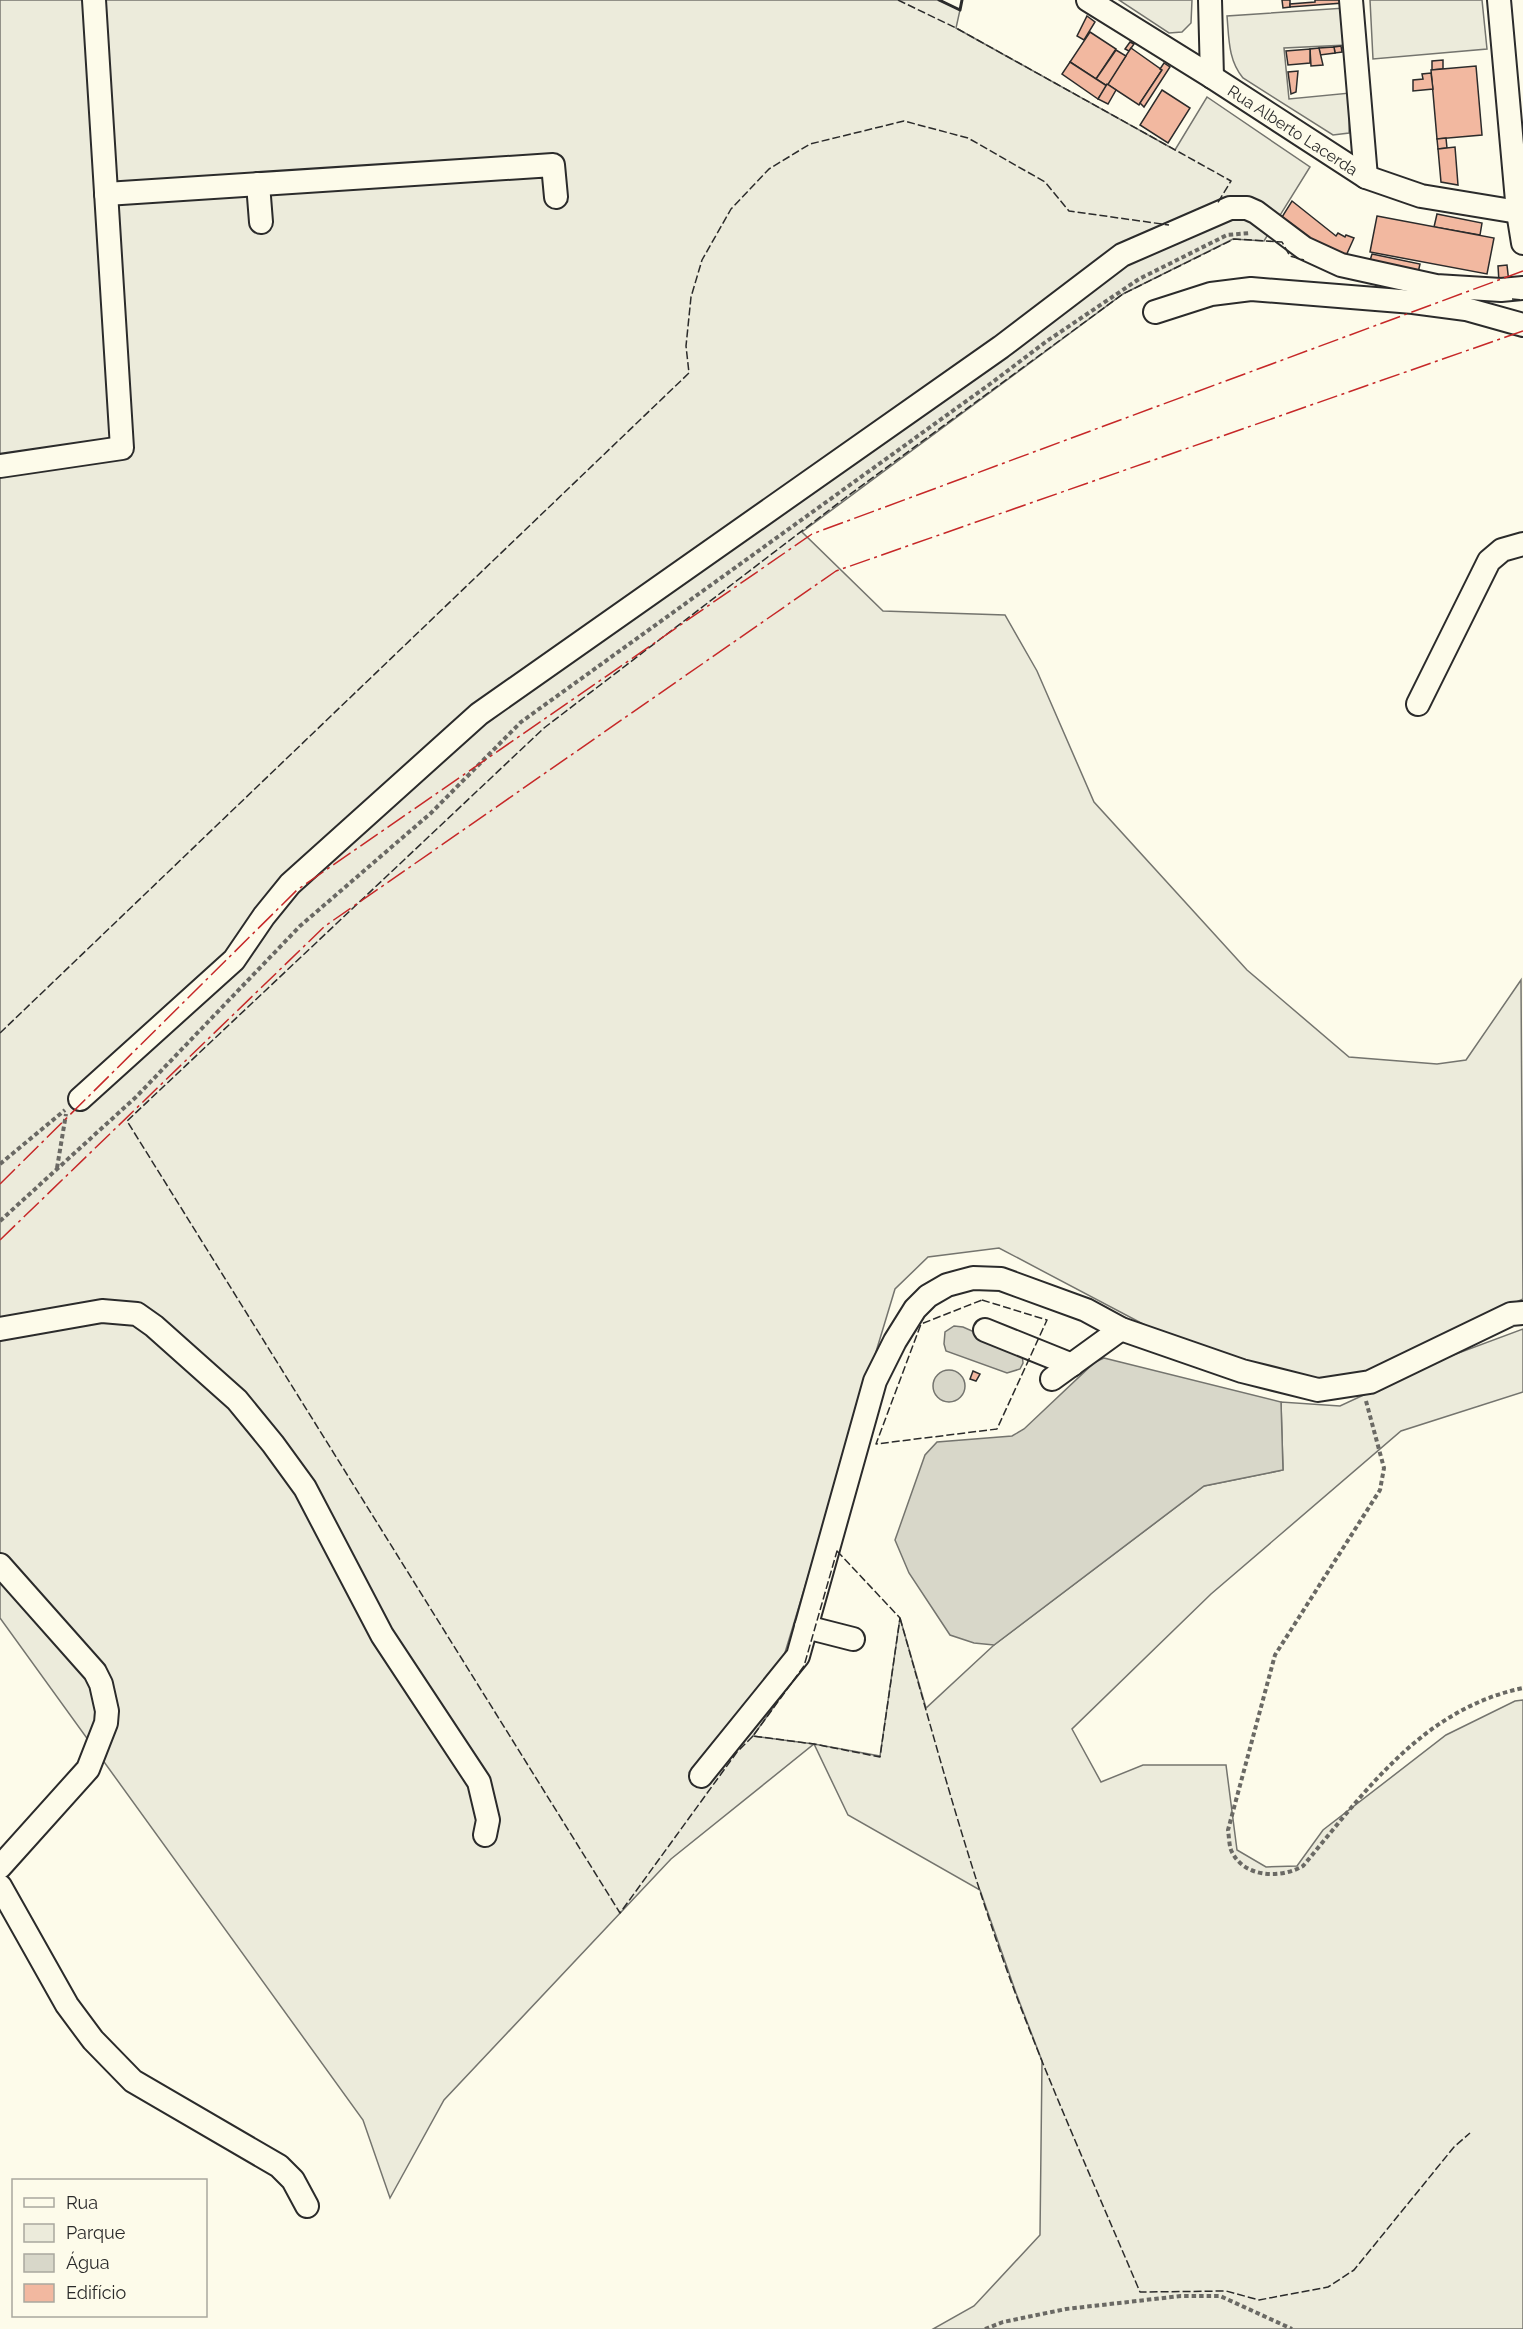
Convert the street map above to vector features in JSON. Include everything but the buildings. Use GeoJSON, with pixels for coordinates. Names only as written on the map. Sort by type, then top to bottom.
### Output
{"type":"FeatureCollection","features":[{"type":"Feature","properties":{"kind":"street"},"geometry":{"type":"LineString","coordinates":[[0,466],[122,448],[94,0]]}},
{"type":"Feature","properties":{"kind":"street","name":"Rua Alberto Lacerda"},"geometry":{"type":"LineString","coordinates":[[1088,0],[1366,177],[1421,196],[1518,212]]}},
{"type":"Feature","properties":{"kind":"street"},"geometry":{"type":"LineString","coordinates":[[1210,0],[1212,77]]}},
{"type":"Feature","properties":{"kind":"street"},"geometry":{"type":"LineString","coordinates":[[1351,0],[1366,177]]}},
{"type":"Feature","properties":{"kind":"street"},"geometry":{"type":"LineString","coordinates":[[1499,0],[1518,212],[1523,243]]}},
{"type":"Feature","properties":{"kind":"street"},"geometry":{"type":"LineString","coordinates":[[106,194],[554,165],[556,197]]}},
{"type":"Feature","properties":{"kind":"street"},"geometry":{"type":"LineString","coordinates":[[258,184],[261,222]]}},
{"type":"Feature","properties":{"kind":"street"},"geometry":{"type":"LineString","coordinates":[[73,1104],[234,960],[264,916],[290,884],[478,714],[992,354],[1122,255],[1230,207],[1246,208],[1256,212],[1304,248],[1341,265],[1436,286],[1501,290],[1523,288]]}},
{"type":"Feature","properties":{"kind":"street"},"geometry":{"type":"LineString","coordinates":[[1155,312],[1211,294],[1251,289],[1413,302],[1466,309],[1523,324]]}},
{"type":"Feature","properties":{"kind":"street"},"geometry":{"type":"LineString","coordinates":[[1418,704],[1489,561],[1502,550],[1523,544]]}},
{"type":"Feature","properties":{"kind":"street"},"geometry":{"type":"LineString","coordinates":[[701,1776],[798,1656],[875,1381],[895,1341],[915,1309],[928,1296],[947,1285],[973,1278],[1001,1279],[1086,1310],[1121,1329],[1242,1371],[1318,1390],[1370,1382],[1510,1314],[1523,1313]]}},
{"type":"Feature","properties":{"kind":"street"},"geometry":{"type":"LineString","coordinates":[[0,1329],[102,1311],[118,1310],[137,1314],[154,1326],[237,1400],[305,1488],[382,1635],[479,1782],[488,1820],[485,1835]]}},
{"type":"Feature","properties":{"kind":"street"},"geometry":{"type":"LineString","coordinates":[[1052,1379],[1121,1329]]}},
{"type":"Feature","properties":{"kind":"street"},"geometry":{"type":"LineString","coordinates":[[985,1330],[1072,1365]]}},
{"type":"Feature","properties":{"kind":"street"},"geometry":{"type":"LineString","coordinates":[[0,1565],[95,1672],[106,1711],[106,1723],[88,1769],[0,1867]]}},
{"type":"Feature","properties":{"kind":"street"},"geometry":{"type":"LineString","coordinates":[[806,1627],[853,1639]]}},
{"type":"Feature","properties":{"kind":"street"},"geometry":{"type":"LineString","coordinates":[[0,1886],[67,2005],[93,2040],[133,2080],[279,2166],[293,2180],[307,2206]]}},
{"type":"Feature","properties":{"kind":"path"},"geometry":{"type":"LineString","coordinates":[[0,1221],[136,1097],[300,926],[431,813],[521,722],[1047,341],[1138,279],[1227,236],[1251,233],[1289,237]]}},
{"type":"Feature","properties":{"kind":"path"},"geometry":{"type":"LineString","coordinates":[[57,1169],[73,1104]]}},
{"type":"Feature","properties":{"kind":"path"},"geometry":{"type":"LineString","coordinates":[[0,1164],[73,1104]]}},
{"type":"Feature","properties":{"kind":"path"},"geometry":{"type":"LineString","coordinates":[[1361,1383],[1384,1468],[1380,1490],[1275,1655],[1228,1830],[1232,1850],[1241,1864],[1269,1875],[1281,1875],[1303,1866],[1387,1766],[1412,1743],[1435,1726],[1484,1699],[1523,1688]]}},
{"type":"Feature","properties":{"kind":"path"},"geometry":{"type":"LineString","coordinates":[[985,2329],[1003,2322],[1066,2308],[1181,2296],[1220,2296],[1292,2329]]}},
{"type":"Feature","properties":{"kind":"green space"},"geometry":{"type":"Polygon","coordinates":[[[0,0],[939,0],[960,10],[956,28],[1175,150],[1207,97],[1310,167],[1264,241],[1233,239],[1123,294],[802,532],[883,611],[1005,615],[1037,671],[1094,802],[1247,970],[1349,1057],[1437,1064],[1466,1060],[1521,980],[1523,1299],[1360,1375],[1303,1382],[1162,1334],[999,1248],[928,1257],[895,1289],[784,1656],[795,1677],[753,1736],[814,1744],[671,1859],[444,2100],[390,2198],[363,2120],[0,1618],[0,0]]]}},
{"type":"Feature","properties":{"kind":"green space"},"geometry":{"type":"Polygon","coordinates":[[[1119,0],[1192,0],[1191,23],[1182,32],[1169,33],[1119,0]]]}},
{"type":"Feature","properties":{"kind":"green space"},"geometry":{"type":"Polygon","coordinates":[[[1370,0],[1482,0],[1487,49],[1373,59],[1370,0]]]}},
{"type":"Feature","properties":{"kind":"green space"},"geometry":{"type":"Polygon","coordinates":[[[1345,8],[1347,45],[1284,48],[1289,99],[1350,93],[1349,133],[1333,135],[1243,78],[1234,64],[1227,16],[1345,8]]]}},
{"type":"Feature","properties":{"kind":"green space"},"geometry":{"type":"Polygon","coordinates":[[[1523,1329],[1523,1392],[1401,1431],[1211,1594],[1072,1729],[1101,1782],[1143,1765],[1226,1765],[1237,1850],[1266,1867],[1297,1866],[1323,1830],[1446,1735],[1515,1701],[1523,1700],[1523,2329],[933,2329],[974,2306],[1040,2235],[1042,2061],[980,1890],[848,1815],[814,1744],[880,1756],[900,1618],[926,1708],[994,1645],[1204,1486],[1283,1470],[1281,1402],[1340,1406],[1437,1361],[1523,1329]]]}},
{"type":"Feature","properties":{"kind":"water"},"geometry":{"type":"Polygon","coordinates":[[[954,1326],[963,1327],[1022,1353],[1023,1363],[1020,1369],[1007,1373],[946,1351],[945,1332],[954,1326]]]}},
{"type":"Feature","properties":{"kind":"water"},"geometry":{"type":"Polygon","coordinates":[[[1104,1358],[1281,1402],[1283,1470],[1204,1486],[994,1645],[974,1643],[950,1635],[909,1573],[895,1540],[925,1455],[937,1442],[1012,1436],[1024,1429],[1095,1362],[1104,1358]]]}},
{"type":"Feature","properties":{"kind":"water"},"geometry":{"type":"Polygon","coordinates":[[[949,1370],[960,1375],[965,1386],[960,1397],[949,1402],[938,1397],[933,1386],[938,1375],[949,1370]]]}},
{"type":"Feature","properties":{"kind":"fence"},"geometry":{"type":"LineString","coordinates":[[898,0],[956,28],[1231,181],[1217,204]]}},
{"type":"Feature","properties":{"kind":"fence"},"geometry":{"type":"LineString","coordinates":[[0,1033],[689,373],[686,346],[691,297],[702,260],[731,209],[769,169],[810,144],[904,121],[968,138],[1045,182],[1069,211],[1169,225]]}},
{"type":"Feature","properties":{"kind":"fence"},"geometry":{"type":"LineString","coordinates":[[753,1736],[737,1752],[620,1913],[127,1121],[544,728],[845,498],[1123,294],[1234,239],[1282,242],[1290,256],[1304,260]]}},
{"type":"Feature","properties":{"kind":"fence"},"geometry":{"type":"LineString","coordinates":[[1512,299],[1523,300]]}},
{"type":"Feature","properties":{"kind":"fence"},"geometry":{"type":"LineString","coordinates":[[982,1300],[1047,1320],[997,1429],[876,1444],[921,1324],[982,1300]]}},
{"type":"Feature","properties":{"kind":"fence"},"geometry":{"type":"LineString","coordinates":[[837,1551],[900,1618],[880,1757],[814,1744],[753,1736],[804,1666],[837,1551]]}},
{"type":"Feature","properties":{"kind":"fence"},"geometry":{"type":"LineString","coordinates":[[900,1618],[954,1808],[999,1949],[1076,2144],[1140,2292],[1226,2291],[1259,2300],[1328,2287],[1354,2270],[1454,2147],[1470,2133]]}},
{"type":"Feature","properties":{"kind":"wall"},"geometry":{"type":"LineString","coordinates":[[939,0],[960,10],[962,0]]}},
{"type":"Feature","properties":{"kind":"power"},"geometry":{"type":"LineString","coordinates":[[0,1184],[297,890],[812,534],[1523,271]]}},
{"type":"Feature","properties":{"kind":"power"},"geometry":{"type":"LineString","coordinates":[[0,1240],[325,926],[836,571],[1523,331]]}}]}
